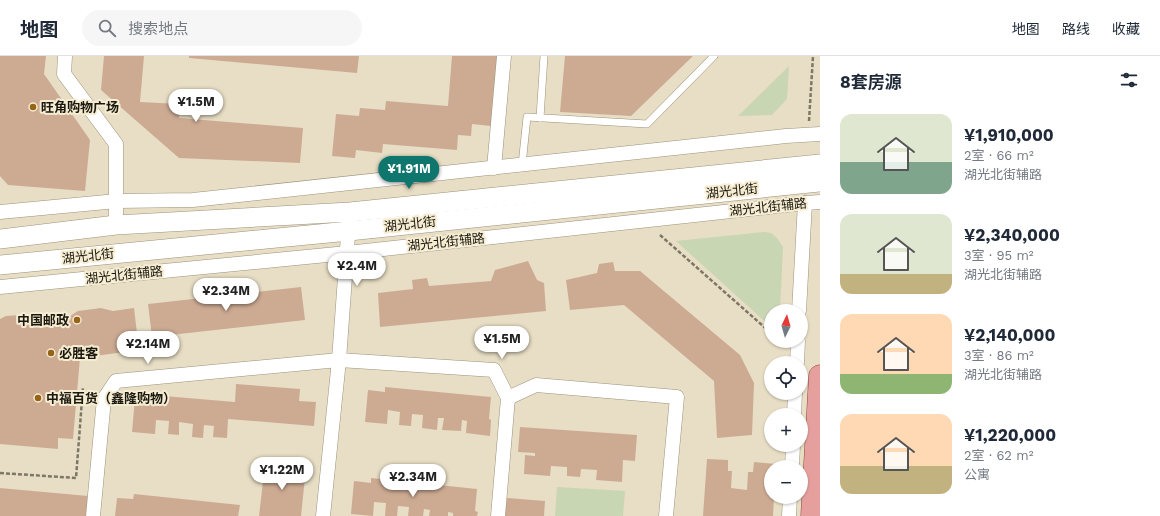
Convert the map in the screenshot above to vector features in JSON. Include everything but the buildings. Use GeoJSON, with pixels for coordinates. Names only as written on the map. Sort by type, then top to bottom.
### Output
{"type":"FeatureCollection","features":[{"type":"Feature","properties":{"kind":"main road"},"geometry":{"type":"LineString","coordinates":[[812,516],[820,376]]}},
{"type":"Feature","properties":{"kind":"street"},"geometry":{"type":"LineString","coordinates":[[65,56],[64,74],[116,144],[116,225]]}},
{"type":"Feature","properties":{"kind":"street"},"geometry":{"type":"LineString","coordinates":[[494,168],[504,56]]}},
{"type":"Feature","properties":{"kind":"street"},"geometry":{"type":"LineString","coordinates":[[0,212],[117,202],[193,200],[786,136],[820,134]]}},
{"type":"Feature","properties":{"kind":"street","name":"湖光北街"},"geometry":{"type":"LineString","coordinates":[[0,239],[116,225],[350,212],[820,164]]}},
{"type":"Feature","properties":{"kind":"street","name":"湖光北街"},"geometry":{"type":"LineString","coordinates":[[0,265],[349,231],[820,182]]}},
{"type":"Feature","properties":{"kind":"street","name":"湖光北街辅路"},"geometry":{"type":"LineString","coordinates":[[0,287],[347,253],[820,202]]}},
{"type":"Feature","properties":{"kind":"street"},"geometry":{"type":"LineString","coordinates":[[799,304],[805,203]]}},
{"type":"Feature","properties":{"kind":"street"},"geometry":{"type":"LineString","coordinates":[[323,516],[339,360],[350,212]]}},
{"type":"Feature","properties":{"kind":"street"},"geometry":{"type":"LineString","coordinates":[[93,516],[104,399],[116,381],[339,360],[494,370],[508,398],[498,516]]}},
{"type":"Feature","properties":{"kind":"street"},"geometry":{"type":"LineString","coordinates":[[508,398],[536,385],[677,397],[666,516]]}},
{"type":"Feature","properties":{"kind":"street"},"geometry":{"type":"LineString","coordinates":[[789,516],[790,504]]}},
{"type":"Feature","properties":{"kind":"lane"},"geometry":{"type":"LineString","coordinates":[[540,118],[544,56]]}},
{"type":"Feature","properties":{"kind":"lane"},"geometry":{"type":"LineString","coordinates":[[522,165],[527,117],[647,124],[714,56]]}},
{"type":"Feature","properties":{"kind":"path"},"geometry":{"type":"LineString","coordinates":[[660,235],[764,327]]}},
{"type":"Feature","properties":{"kind":"path"},"geometry":{"type":"LineString","coordinates":[[0,473],[76,478],[83,388]]}},
{"type":"Feature","properties":{"kind":"green space"},"geometry":{"type":"Polygon","coordinates":[[[789,66],[787,99],[772,115],[738,116],[789,66]]]}},
{"type":"Feature","properties":{"kind":"green space"},"geometry":{"type":"Polygon","coordinates":[[[764,232],[771,233],[777,238],[783,247],[780,304],[764,304],[764,321],[676,241],[764,232]]]}},
{"type":"Feature","properties":{"kind":"green space"},"geometry":{"type":"Polygon","coordinates":[[[557,487],[625,491],[623,516],[555,516],[557,487]]]}},
{"type":"Feature","properties":{"kind":"place","name":"旺角购物广场"},"geometry":{"type":"Point","coordinates":[33,107]}},
{"type":"Feature","properties":{"kind":"place","name":"中国邮政"},"geometry":{"type":"Point","coordinates":[77,320]}},
{"type":"Feature","properties":{"kind":"place","name":"必胜客"},"geometry":{"type":"Point","coordinates":[51,353]}},
{"type":"Feature","properties":{"kind":"place","name":"中福百货（鑫隆购物）"},"geometry":{"type":"Point","coordinates":[38,398]}}]}
